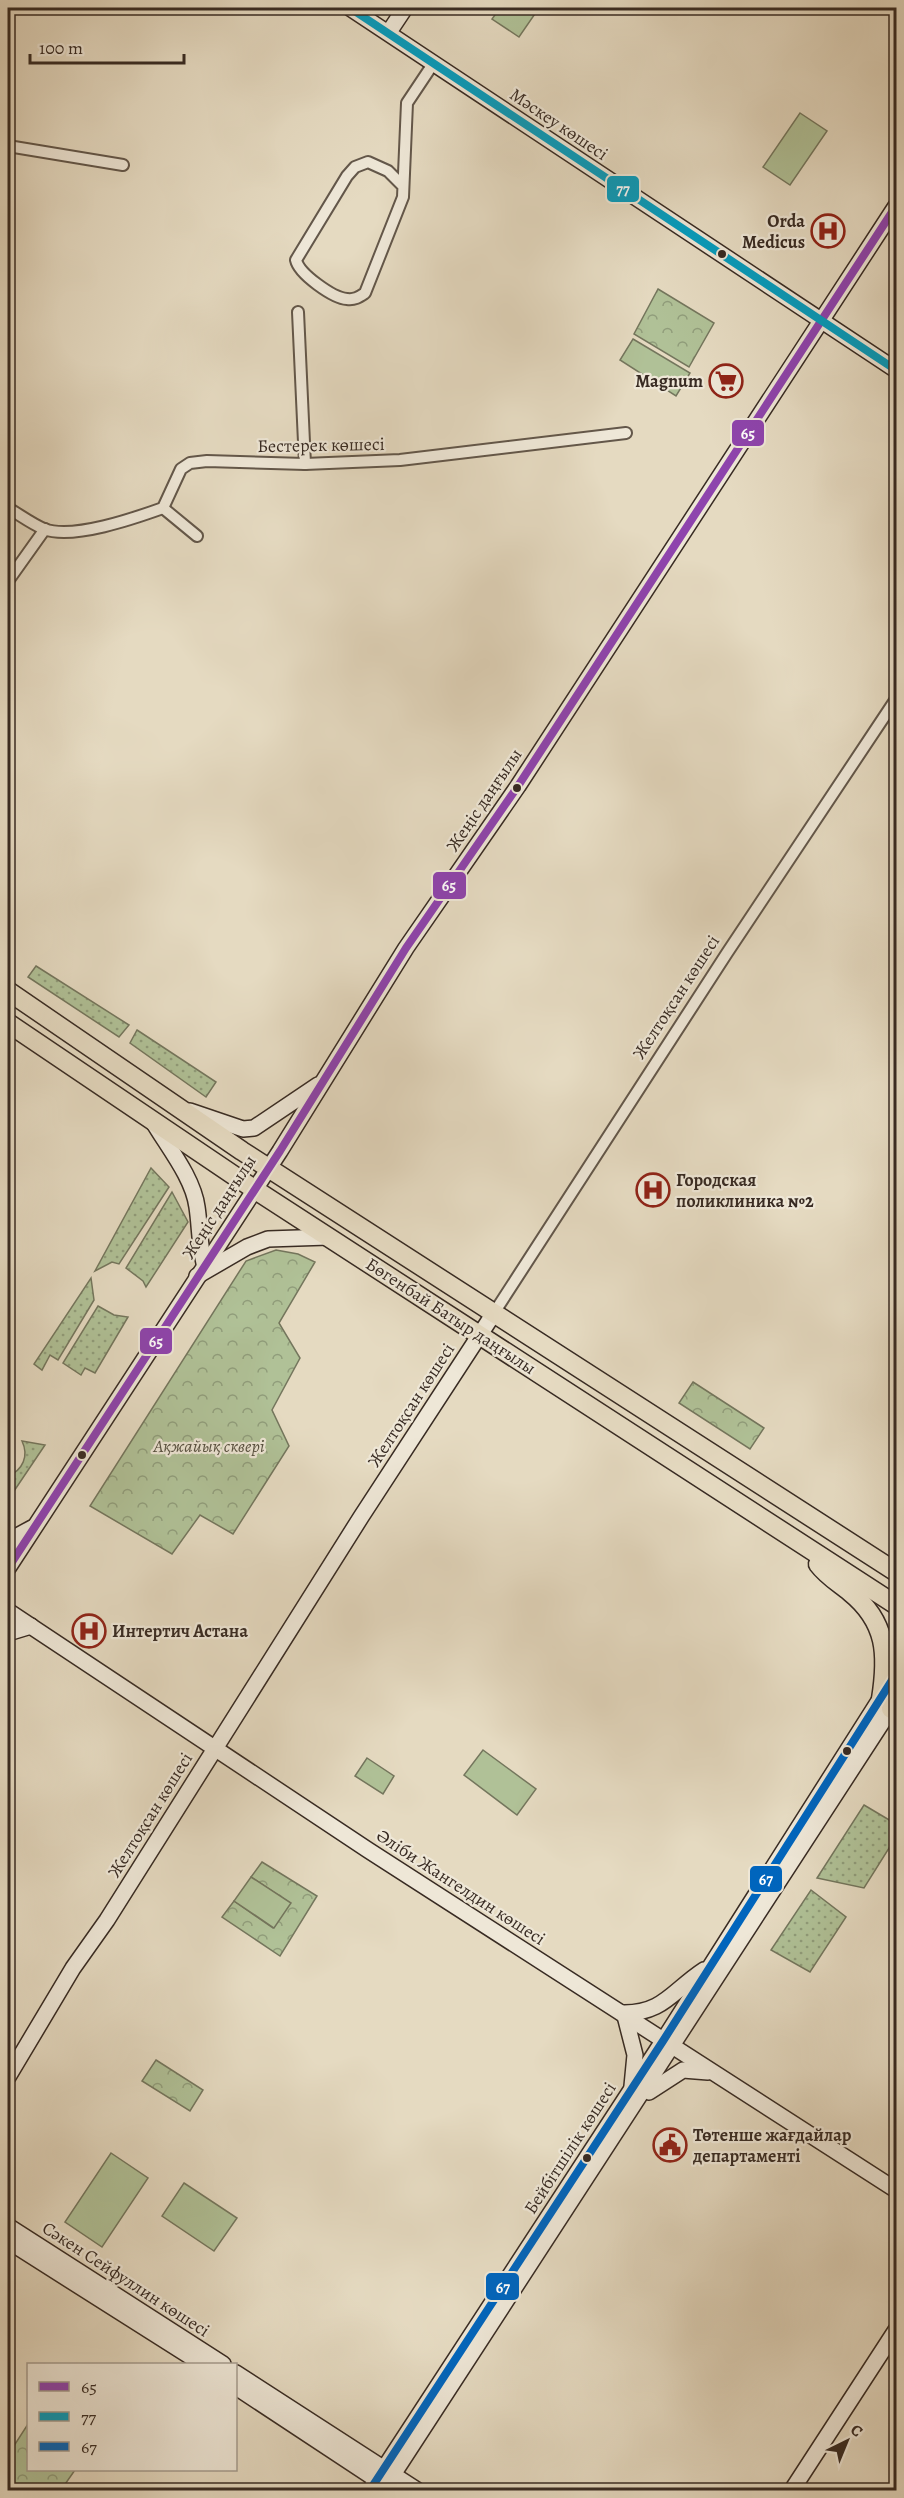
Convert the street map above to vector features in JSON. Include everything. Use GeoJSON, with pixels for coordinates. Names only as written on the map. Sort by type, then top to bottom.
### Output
{"type":"FeatureCollection","features":[{"type":"Feature","properties":{"kind":"main road","name":"Мәскеу көшесі"},"geometry":{"type":"LineString","coordinates":[[350,8],[897,370]]}},
{"type":"Feature","properties":{"kind":"main road"},"geometry":{"type":"LineString","coordinates":[[389,32],[405,8]]}},
{"type":"Feature","properties":{"kind":"main road","name":"Жеңіс даңғылы"},"geometry":{"type":"LineString","coordinates":[[8,1568],[268,1168],[406,948],[518,786],[897,206]]}},
{"type":"Feature","properties":{"kind":"main road","name":"Бөгенбай Батыр даңғылы"},"geometry":{"type":"LineString","coordinates":[[8,991],[268,1168],[888,1564],[897,1572]]}},
{"type":"Feature","properties":{"kind":"main road","name":"Бөгенбай Батыр даңғылы"},"geometry":{"type":"LineString","coordinates":[[8,1023],[254,1189],[897,1605]]}},
{"type":"Feature","properties":{"kind":"main road"},"geometry":{"type":"LineString","coordinates":[[177,1107],[243,1129],[254,1128],[323,1081]]}},
{"type":"Feature","properties":{"kind":"main road"},"geometry":{"type":"LineString","coordinates":[[152,1120],[193,1190],[198,1207],[200,1270],[268,1239],[328,1237]]}},
{"type":"Feature","properties":{"kind":"main road","name":"Желтоқсан көшесі"},"geometry":{"type":"LineString","coordinates":[[8,2077],[74,1968],[361,1517],[494,1314]]}},
{"type":"Feature","properties":{"kind":"main road"},"geometry":{"type":"LineString","coordinates":[[8,1541],[35,1526]]}},
{"type":"Feature","properties":{"kind":"main road"},"geometry":{"type":"LineString","coordinates":[[802,1544],[824,1572],[852,1593],[871,1612],[881,1632],[891,1703]]}},
{"type":"Feature","properties":{"kind":"main road","name":"Әліби Жангелдин көшесі"},"geometry":{"type":"LineString","coordinates":[[8,1611],[667,2044],[897,2190]]}},
{"type":"Feature","properties":{"kind":"main road"},"geometry":{"type":"LineString","coordinates":[[8,1633],[31,1626]]}},
{"type":"Feature","properties":{"kind":"main road","name":"Бейбітшілік көшесі"},"geometry":{"type":"LineString","coordinates":[[384,2483],[631,2089],[667,2044],[891,1703],[897,1674]]}},
{"type":"Feature","properties":{"kind":"main road","name":"Бейбітшілік көшесі"},"geometry":{"type":"LineString","coordinates":[[384,2483],[627,2116],[711,1965],[891,1703]]}},
{"type":"Feature","properties":{"kind":"main road"},"geometry":{"type":"LineString","coordinates":[[631,2089],[636,2055],[623,2015],[654,2009],[711,1965]]}},
{"type":"Feature","properties":{"kind":"main road"},"geometry":{"type":"LineString","coordinates":[[627,2116],[650,2090],[683,2070],[711,2072]]}},
{"type":"Feature","properties":{"kind":"main road","name":"Сәкен Сейфуллин көшесі"},"geometry":{"type":"LineString","coordinates":[[8,2226],[221,2363]]}},
{"type":"Feature","properties":{"kind":"main road","name":"Сәкен Сейфуллин көшесі"},"geometry":{"type":"LineString","coordinates":[[8,2241],[200,2363]]}},
{"type":"Feature","properties":{"kind":"main road"},"geometry":{"type":"LineString","coordinates":[[792,2490],[897,2330]]}},
{"type":"Feature","properties":{"kind":"main road"},"geometry":{"type":"LineString","coordinates":[[237,2374],[384,2483]]}},
{"type":"Feature","properties":{"kind":"main road"},"geometry":{"type":"LineString","coordinates":[[237,2388],[384,2483],[417,2490]]}},
{"type":"Feature","properties":{"kind":"street"},"geometry":{"type":"LineString","coordinates":[[402,185],[388,171],[368,162],[355,167],[347,176],[296,260],[304,275],[341,298],[350,300],[364,293],[403,196],[407,103],[433,64]]}},
{"type":"Feature","properties":{"kind":"street"},"geometry":{"type":"LineString","coordinates":[[8,146],[123,165]]}},
{"type":"Feature","properties":{"kind":"street"},"geometry":{"type":"LineString","coordinates":[[298,312],[305,464]]}},
{"type":"Feature","properties":{"kind":"street","name":"Бестерек көшесі"},"geometry":{"type":"LineString","coordinates":[[163,508],[181,469],[190,463],[207,461],[305,464],[400,460],[626,433]]}},
{"type":"Feature","properties":{"kind":"street"},"geometry":{"type":"LineString","coordinates":[[8,508],[45,529],[68,531],[106,525],[163,508],[197,536]]}},
{"type":"Feature","properties":{"kind":"street"},"geometry":{"type":"LineString","coordinates":[[8,581],[45,529]]}},
{"type":"Feature","properties":{"kind":"street","name":"Желтоқсан көшесі"},"geometry":{"type":"LineString","coordinates":[[494,1314],[702,991],[897,699]]}},
{"type":"Feature","properties":{"kind":"green space"},"geometry":{"type":"Polygon","coordinates":[[[500,8],[539,8],[519,37],[492,19],[500,8]]]}},
{"type":"Feature","properties":{"kind":"green space"},"geometry":{"type":"Polygon","coordinates":[[[800,113],[827,131],[790,185],[763,167],[800,113]]]}},
{"type":"Feature","properties":{"kind":"green space"},"geometry":{"type":"Polygon","coordinates":[[[658,289],[714,323],[689,367],[634,334],[658,289]]]}},
{"type":"Feature","properties":{"kind":"green space"},"geometry":{"type":"Polygon","coordinates":[[[633,339],[690,373],[676,396],[620,360],[633,339]]]}},
{"type":"Feature","properties":{"kind":"green space"},"geometry":{"type":"Polygon","coordinates":[[[36,966],[129,1025],[119,1037],[28,977],[36,966]]]}},
{"type":"Feature","properties":{"kind":"green space"},"geometry":{"type":"Polygon","coordinates":[[[137,1030],[216,1082],[206,1097],[130,1043],[137,1030]]]}},
{"type":"Feature","properties":{"kind":"green space"},"geometry":{"type":"Polygon","coordinates":[[[151,1168],[169,1187],[119,1264],[112,1262],[95,1271],[151,1168]]]}},
{"type":"Feature","properties":{"kind":"green space"},"geometry":{"type":"Polygon","coordinates":[[[172,1192],[188,1222],[146,1287],[143,1281],[126,1268],[172,1192]]]}},
{"type":"Feature","properties":{"kind":"green space","name":"Ақжайық сквері"},"geometry":{"type":"Polygon","coordinates":[[[276,1250],[298,1254],[315,1262],[279,1323],[300,1358],[272,1410],[289,1446],[233,1534],[200,1515],[172,1554],[90,1506],[246,1261],[276,1250]]]}},
{"type":"Feature","properties":{"kind":"green space"},"geometry":{"type":"Polygon","coordinates":[[[91,1278],[94,1300],[58,1360],[50,1355],[42,1370],[34,1364],[91,1278]]]}},
{"type":"Feature","properties":{"kind":"green space"},"geometry":{"type":"Polygon","coordinates":[[[98,1306],[114,1315],[128,1317],[95,1373],[85,1368],[81,1375],[63,1363],[98,1306]]]}},
{"type":"Feature","properties":{"kind":"green space"},"geometry":{"type":"Polygon","coordinates":[[[693,1382],[764,1428],[750,1449],[679,1403],[693,1382]]]}},
{"type":"Feature","properties":{"kind":"green space"},"geometry":{"type":"Polygon","coordinates":[[[22,1441],[45,1445],[8,1500],[8,1476],[18,1470],[25,1457],[22,1441]]]}},
{"type":"Feature","properties":{"kind":"green space"},"geometry":{"type":"Polygon","coordinates":[[[483,1750],[536,1789],[517,1815],[464,1775],[483,1750]]]}},
{"type":"Feature","properties":{"kind":"green space"},"geometry":{"type":"Polygon","coordinates":[[[367,1758],[394,1776],[383,1794],[355,1776],[367,1758]]]}},
{"type":"Feature","properties":{"kind":"green space"},"geometry":{"type":"Polygon","coordinates":[[[864,1805],[896,1824],[896,1837],[864,1888],[817,1878],[864,1805]]]}},
{"type":"Feature","properties":{"kind":"green space"},"geometry":{"type":"Polygon","coordinates":[[[262,1862],[317,1896],[280,1956],[222,1917],[234,1901],[273,1928],[290,1903],[251,1877],[262,1862]]]}},
{"type":"Feature","properties":{"kind":"green space"},"geometry":{"type":"Polygon","coordinates":[[[251,1877],[291,1903],[274,1928],[234,1901],[251,1877]]]}},
{"type":"Feature","properties":{"kind":"green space"},"geometry":{"type":"Polygon","coordinates":[[[811,1890],[846,1917],[810,1972],[771,1950],[811,1890]]]}},
{"type":"Feature","properties":{"kind":"green space"},"geometry":{"type":"Polygon","coordinates":[[[156,2060],[203,2090],[190,2111],[142,2081],[156,2060]]]}},
{"type":"Feature","properties":{"kind":"green space"},"geometry":{"type":"Polygon","coordinates":[[[111,2153],[148,2178],[102,2247],[65,2222],[111,2153]]]}},
{"type":"Feature","properties":{"kind":"green space"},"geometry":{"type":"Polygon","coordinates":[[[184,2183],[237,2218],[214,2251],[162,2216],[184,2183]]]}},
{"type":"Feature","properties":{"kind":"green space"},"geometry":{"type":"Polygon","coordinates":[[[27,2426],[27,2471],[74,2471],[61,2490],[12,2490],[8,2488],[8,2455],[27,2426]]]}},
{"type":"Feature","properties":{"kind":"transit line","name":"77"},"geometry":{"type":"LineString","coordinates":[[350,8],[896,370]]}},
{"type":"Feature","properties":{"kind":"transit line","name":"65"},"geometry":{"type":"LineString","coordinates":[[8,1568],[280,1151],[406,948],[518,786],[896,206]]}},
{"type":"Feature","properties":{"kind":"transit line","name":"67"},"geometry":{"type":"LineString","coordinates":[[370,2490],[663,2041],[896,1674]]}},
{"type":"Feature","properties":{"kind":"place","name":"Orda Medicus"},"geometry":{"type":"Point","coordinates":[828,231]}},
{"type":"Feature","properties":{"kind":"place","name":"Magnum"},"geometry":{"type":"Point","coordinates":[726,381]}},
{"type":"Feature","properties":{"kind":"place","name":"Городская поликлиника №2"},"geometry":{"type":"Point","coordinates":[653,1190]}},
{"type":"Feature","properties":{"kind":"place","name":"Интертич Астана"},"geometry":{"type":"Point","coordinates":[89,1631]}},
{"type":"Feature","properties":{"kind":"place","name":"Төтенше жағдайлар департаменті"},"geometry":{"type":"Point","coordinates":[670,2145]}}]}
